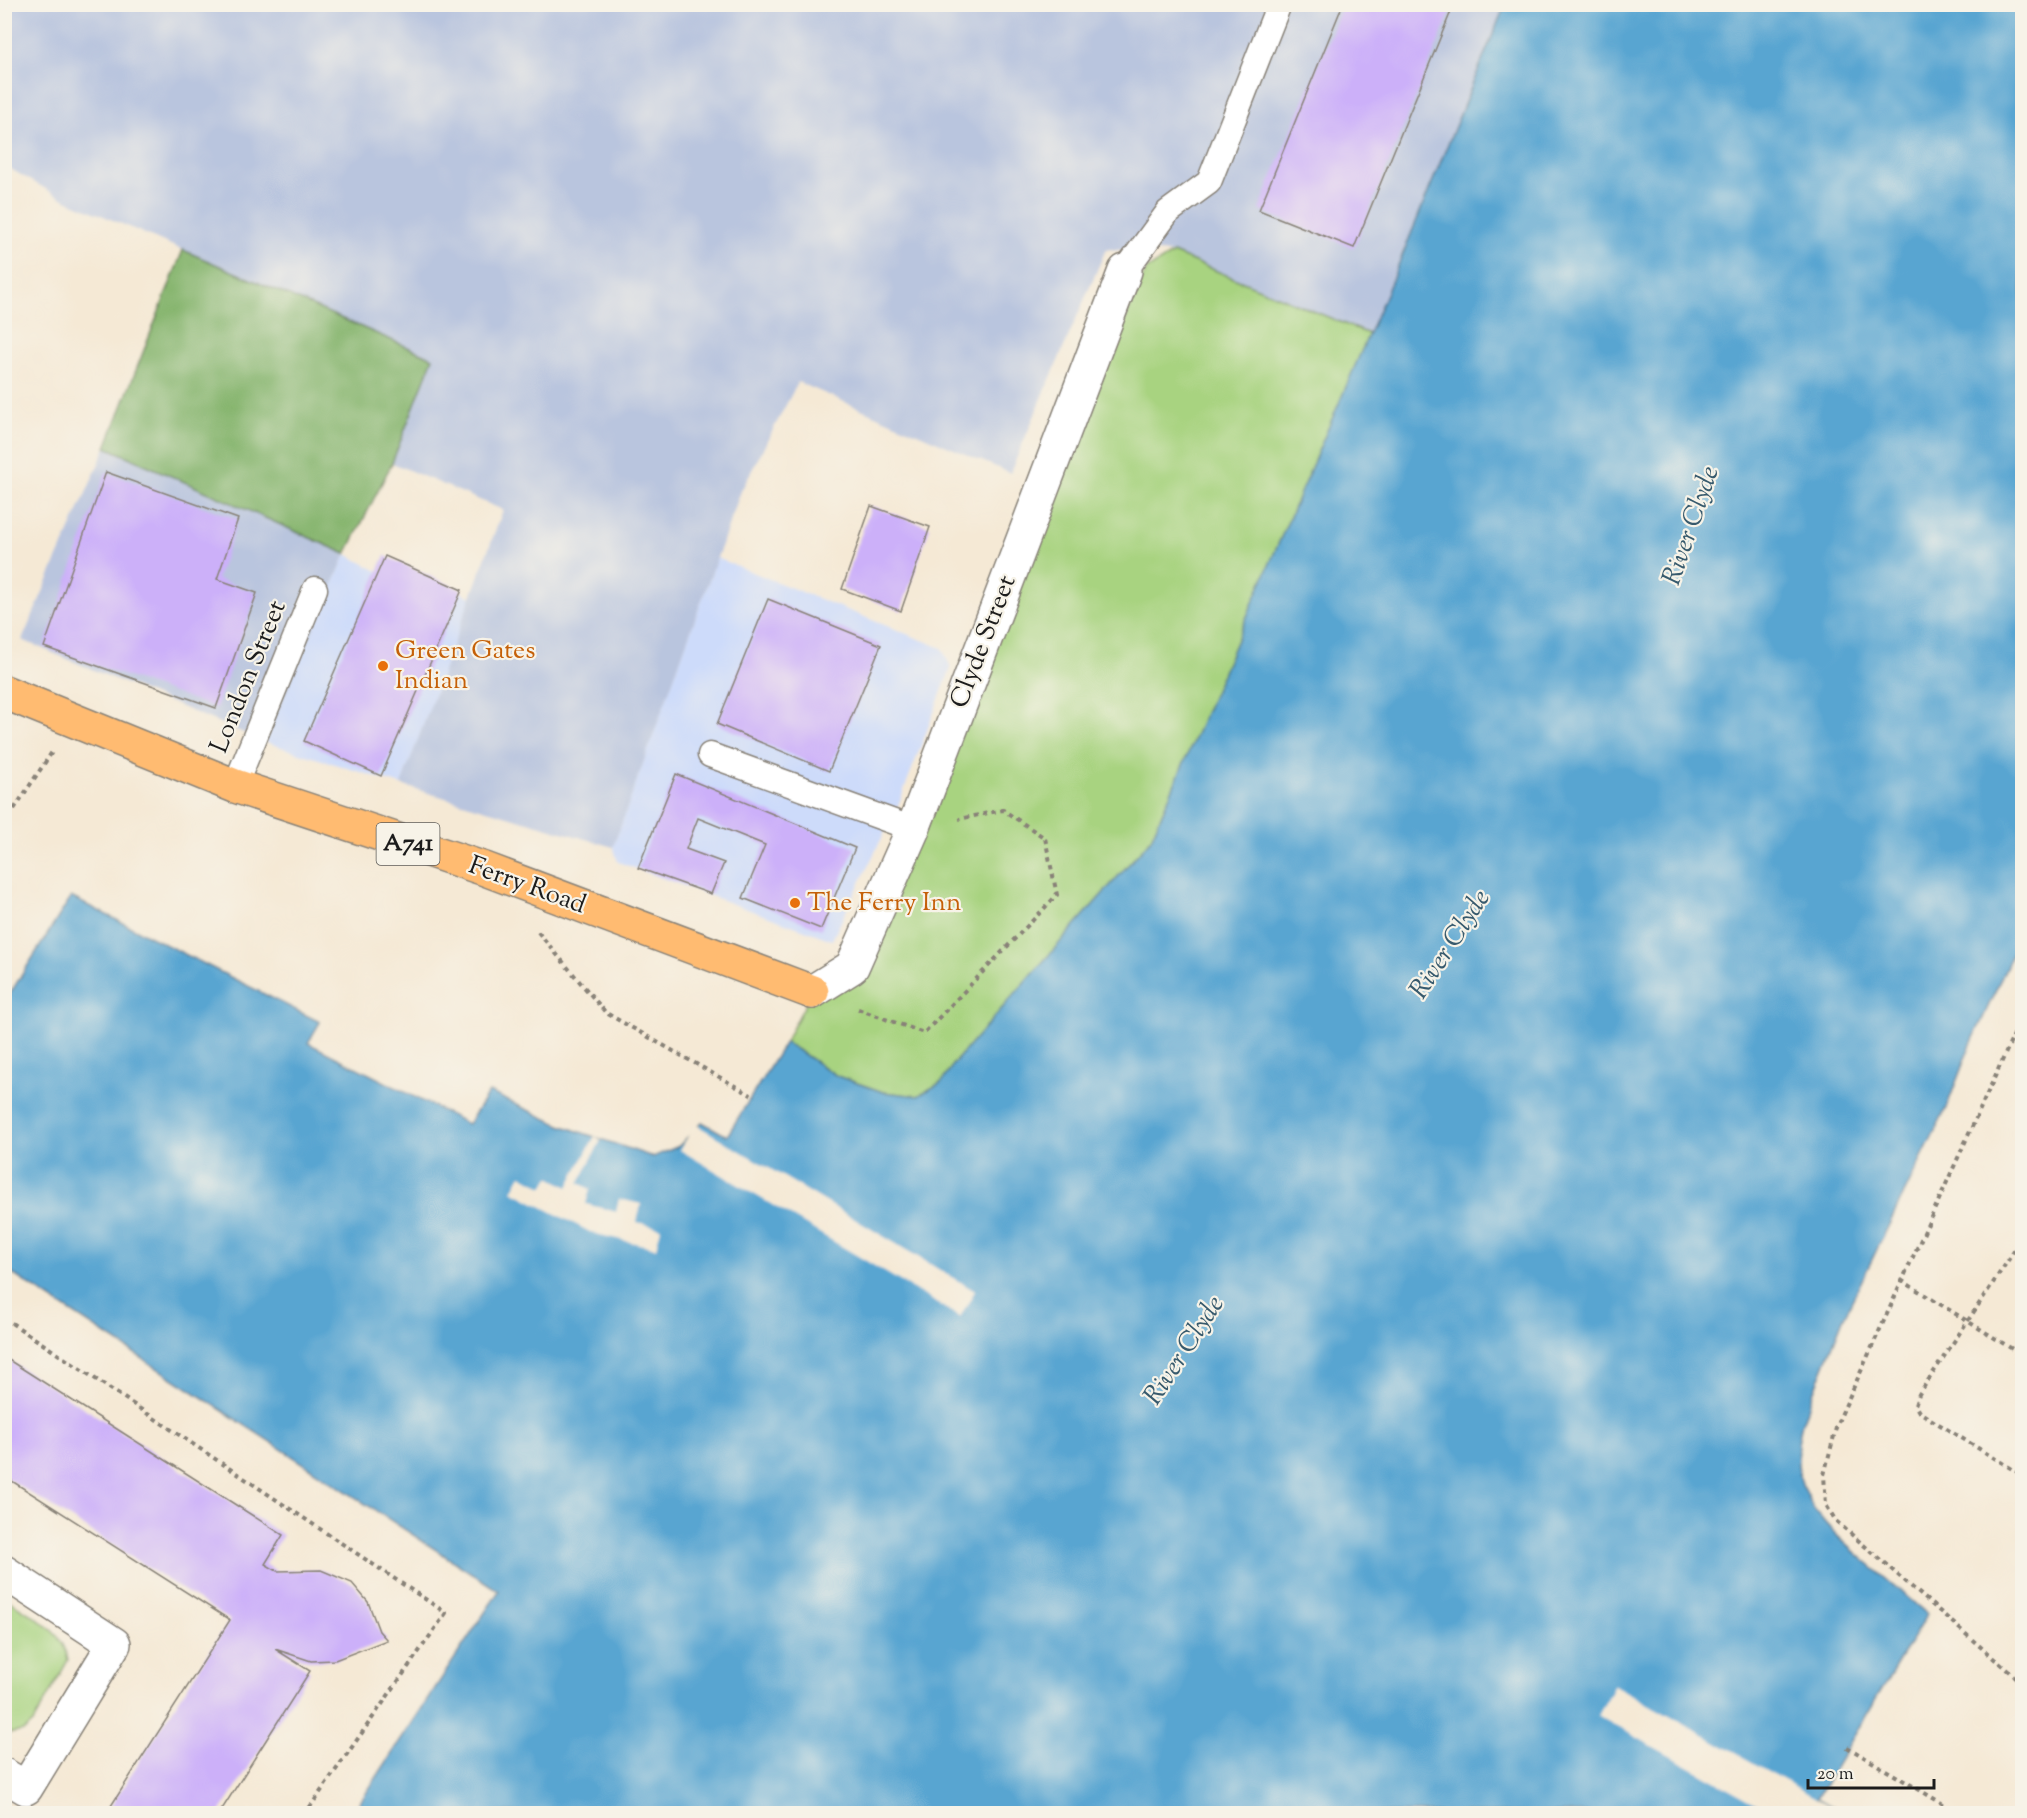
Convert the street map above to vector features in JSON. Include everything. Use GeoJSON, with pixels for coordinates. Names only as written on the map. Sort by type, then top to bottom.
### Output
{"type":"FeatureCollection","features":[{"type":"Feature","properties":{"kind":"main road","name":"Ferry Road"},"geometry":{"type":"LineString","coordinates":[[4,692],[235,786],[485,869],[812,992]]}},
{"type":"Feature","properties":{"kind":"street","name":"Clyde Street"},"geometry":{"type":"LineString","coordinates":[[812,992],[852,967],[913,829],[1125,271]]}},
{"type":"Feature","properties":{"kind":"street"},"geometry":{"type":"LineString","coordinates":[[4,1572],[114,1644],[26,1788],[4,1775]]}},
{"type":"Feature","properties":{"kind":"lane"},"geometry":{"type":"LineString","coordinates":[[1125,271],[1168,212],[1209,182],[1279,4]]}},
{"type":"Feature","properties":{"kind":"lane","name":"London Street"},"geometry":{"type":"LineString","coordinates":[[235,786],[315,589]]}},
{"type":"Feature","properties":{"kind":"lane"},"geometry":{"type":"LineString","coordinates":[[710,755],[913,829]]}},
{"type":"Feature","properties":{"kind":"path"},"geometry":{"type":"LineString","coordinates":[[4,824],[72,720]]}},
{"type":"Feature","properties":{"kind":"path"},"geometry":{"type":"LineString","coordinates":[[812,992],[924,1033],[1057,895],[1045,838],[1003,810],[913,829]]}},
{"type":"Feature","properties":{"kind":"path"},"geometry":{"type":"LineString","coordinates":[[530,923],[606,1013],[751,1095]]}},
{"type":"Feature","properties":{"kind":"path"},"geometry":{"type":"LineString","coordinates":[[2022,1017],[1901,1280],[1830,1444],[1824,1475],[1826,1504],[1831,1514],[1845,1529],[2022,1683]]}},
{"type":"Feature","properties":{"kind":"path"},"geometry":{"type":"LineString","coordinates":[[2022,1233],[2011,1256],[1919,1394],[1916,1409],[2022,1475]]}},
{"type":"Feature","properties":{"kind":"path"},"geometry":{"type":"LineString","coordinates":[[1901,1280],[2022,1355]]}},
{"type":"Feature","properties":{"kind":"path"},"geometry":{"type":"LineString","coordinates":[[4,1318],[446,1613],[306,1814]]}},
{"type":"Feature","properties":{"kind":"path"},"geometry":{"type":"LineString","coordinates":[[1847,1747],[1960,1814]]}},
{"type":"Feature","properties":{"kind":"shaded area"},"geometry":{"type":"Polygon","coordinates":[[[5,5],[1505,5],[1369,334],[1173,253],[1106,249],[1010,473],[798,382],[741,491],[613,847],[401,785],[503,510],[392,463],[433,358],[64,199],[5,166],[5,5]]]}},
{"type":"Feature","properties":{"kind":"shaded area"},"geometry":{"type":"Polygon","coordinates":[[[106,447],[346,554],[265,742],[22,640],[106,447]]]}},
{"type":"Feature","properties":{"kind":"shaded area","name":"Green Gates Indian"},"geometry":{"type":"Polygon","coordinates":[[[346,554],[378,571],[385,556],[471,597],[401,785],[265,742],[346,554]]]}},
{"type":"Feature","properties":{"kind":"shaded area"},"geometry":{"type":"Polygon","coordinates":[[[717,558],[942,648],[951,668],[899,803],[832,940],[618,862],[613,847],[717,558]]]}},
{"type":"Feature","properties":{"kind":"green space"},"geometry":{"type":"Polygon","coordinates":[[[183,250],[433,358],[392,463],[346,554],[106,447],[183,250]]]}},
{"type":"Feature","properties":{"kind":"green space"},"geometry":{"type":"Polygon","coordinates":[[[1173,253],[1369,334],[1151,839],[954,1063],[942,1082],[918,1096],[883,1092],[837,1076],[785,1042],[812,992],[852,967],[1146,270],[1173,253]]]}},
{"type":"Feature","properties":{"kind":"green space"},"geometry":{"type":"Polygon","coordinates":[[[5,1598],[53,1631],[65,1649],[68,1660],[33,1723],[24,1731],[5,1734],[5,1598]]]}},
{"type":"Feature","properties":{"kind":"water","name":"River Clyde"},"geometry":{"type":"Polygon","coordinates":[[[1505,5],[2022,5],[2022,932],[1968,1051],[1947,1106],[1843,1319],[1802,1423],[1798,1446],[1798,1466],[1809,1501],[1847,1545],[1927,1614],[1817,1798],[1843,1813],[353,1813],[499,1591],[5,1269],[4,1003],[71,897],[320,1022],[308,1043],[468,1124],[489,1092],[560,1125],[653,1157],[679,1146],[702,1122],[727,1136],[785,1042],[837,1076],[883,1092],[918,1096],[942,1082],[954,1063],[1151,839],[1395,273],[1505,5]]]}},
{"type":"Feature","properties":{"kind":"pier"},"geometry":{"type":"Polygon","coordinates":[[[695,1124],[975,1291],[960,1317],[680,1150],[695,1124]]]}},
{"type":"Feature","properties":{"kind":"pier"},"geometry":{"type":"Polygon","coordinates":[[[595,1136],[601,1140],[579,1183],[590,1189],[586,1204],[616,1212],[619,1199],[641,1204],[637,1222],[661,1228],[656,1248],[592,1233],[512,1191],[521,1175],[543,1187],[549,1177],[568,1187],[595,1136]]]}},
{"type":"Feature","properties":{"kind":"pier"},"geometry":{"type":"Polygon","coordinates":[[[1614,1685],[1843,1813],[1773,1813],[1598,1716],[1614,1685]]]}},
{"type":"Feature","properties":{"kind":"building"},"geometry":{"type":"Polygon","coordinates":[[[1343,4],[1454,4],[1354,248],[1259,210],[1343,4]]]}},
{"type":"Feature","properties":{"kind":"building"},"geometry":{"type":"Polygon","coordinates":[[[106,472],[238,519],[217,579],[257,593],[216,708],[44,647],[106,472]]]}},
{"type":"Feature","properties":{"kind":"building"},"geometry":{"type":"Polygon","coordinates":[[[871,506],[930,527],[901,611],[842,589],[871,506]]]}},
{"type":"Feature","properties":{"kind":"building","name":"Green Gates Indian"},"geometry":{"type":"Polygon","coordinates":[[[385,556],[462,590],[381,776],[304,741],[385,556]]]}},
{"type":"Feature","properties":{"kind":"building"},"geometry":{"type":"Polygon","coordinates":[[[768,599],[881,645],[829,771],[717,724],[768,599]]]}},
{"type":"Feature","properties":{"kind":"building"},"geometry":{"type":"Polygon","coordinates":[[[676,774],[855,848],[821,929],[743,898],[765,845],[698,818],[686,849],[724,863],[711,894],[638,868],[676,774]]]}},
{"type":"Feature","properties":{"kind":"building"},"geometry":{"type":"Polygon","coordinates":[[[4,1357],[283,1535],[265,1564],[277,1571],[321,1570],[352,1583],[368,1602],[379,1631],[387,1640],[335,1660],[311,1661],[275,1649],[310,1671],[219,1814],[117,1814],[109,1809],[230,1620],[4,1476],[4,1357]]]}},
{"type":"Feature","properties":{"kind":"place","name":"Green Gates Indian"},"geometry":{"type":"Point","coordinates":[383,666]}},
{"type":"Feature","properties":{"kind":"place","name":"The Ferry Inn"},"geometry":{"type":"Point","coordinates":[795,903]}}]}
